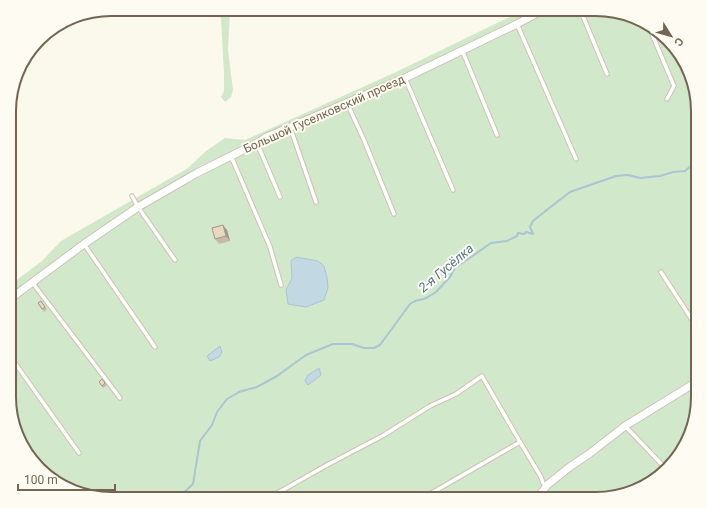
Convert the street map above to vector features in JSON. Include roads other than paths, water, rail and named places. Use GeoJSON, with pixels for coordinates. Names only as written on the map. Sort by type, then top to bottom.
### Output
{"type":"FeatureCollection","features":[{"type":"Feature","properties":{"kind":"street","name":"Большой Гуселковский проезд"},"geometry":{"type":"LineString","coordinates":[[16,294],[84,244],[138,207],[197,173],[266,137],[405,78],[532,16]]}},
{"type":"Feature","properties":{"kind":"street"},"geometry":{"type":"LineString","coordinates":[[542,492],[548,485],[571,466],[625,426],[691,385]]}},
{"type":"Feature","properties":{"kind":"lane"},"geometry":{"type":"LineString","coordinates":[[583,16],[607,74]]}},
{"type":"Feature","properties":{"kind":"lane"},"geometry":{"type":"LineString","coordinates":[[517,24],[576,159]]}},
{"type":"Feature","properties":{"kind":"lane"},"geometry":{"type":"LineString","coordinates":[[652,35],[674,86],[667,99]]}},
{"type":"Feature","properties":{"kind":"lane"},"geometry":{"type":"LineString","coordinates":[[462,50],[496,135]]}},
{"type":"Feature","properties":{"kind":"lane"},"geometry":{"type":"LineString","coordinates":[[405,78],[453,190]]}},
{"type":"Feature","properties":{"kind":"lane"},"geometry":{"type":"LineString","coordinates":[[347,103],[394,214]]}},
{"type":"Feature","properties":{"kind":"lane"},"geometry":{"type":"LineString","coordinates":[[290,127],[316,202]]}},
{"type":"Feature","properties":{"kind":"lane"},"geometry":{"type":"LineString","coordinates":[[257,143],[280,197]]}},
{"type":"Feature","properties":{"kind":"lane"},"geometry":{"type":"LineString","coordinates":[[231,156],[270,247],[281,285]]}},
{"type":"Feature","properties":{"kind":"lane"},"geometry":{"type":"LineString","coordinates":[[132,196],[175,260]]}},
{"type":"Feature","properties":{"kind":"lane"},"geometry":{"type":"LineString","coordinates":[[84,244],[155,347]]}},
{"type":"Feature","properties":{"kind":"lane"},"geometry":{"type":"LineString","coordinates":[[661,272],[691,318]]}},
{"type":"Feature","properties":{"kind":"lane"},"geometry":{"type":"LineString","coordinates":[[32,282],[120,398]]}},
{"type":"Feature","properties":{"kind":"lane"},"geometry":{"type":"LineString","coordinates":[[16,365],[79,453]]}},
{"type":"Feature","properties":{"kind":"lane"},"geometry":{"type":"LineString","coordinates":[[279,492],[384,435],[430,406],[456,394],[482,376],[541,477],[543,483]]}},
{"type":"Feature","properties":{"kind":"lane"},"geometry":{"type":"LineString","coordinates":[[625,426],[663,464]]}},
{"type":"Feature","properties":{"kind":"lane"},"geometry":{"type":"LineString","coordinates":[[433,492],[520,442]]}},
{"type":"Feature","properties":{"kind":"water"},"geometry":{"type":"Polygon","coordinates":[[[296,257],[318,261],[324,266],[328,288],[324,300],[306,307],[288,304],[286,290],[292,278],[291,261],[296,257]]]}},
{"type":"Feature","properties":{"kind":"water"},"geometry":{"type":"Polygon","coordinates":[[[220,346],[222,352],[219,357],[210,361],[207,356],[220,346]]]}},
{"type":"Feature","properties":{"kind":"water"},"geometry":{"type":"Polygon","coordinates":[[[319,368],[321,375],[308,385],[305,381],[308,375],[319,368]]]}},
{"type":"Feature","properties":{"kind":"waterway","name":"2-я Гусёлка"},"geometry":{"type":"LineString","coordinates":[[184,492],[193,484],[200,441],[212,425],[217,412],[227,399],[239,392],[257,387],[277,376],[306,355],[333,344],[352,344],[364,348],[374,348],[380,345],[410,304],[424,299],[436,292],[450,277],[455,268],[491,243],[507,241],[517,236],[518,233],[524,234],[526,232],[533,234],[530,227],[533,221],[570,192],[616,176],[628,175],[640,178],[660,176],[673,172],[685,171],[691,166]]}}]}
